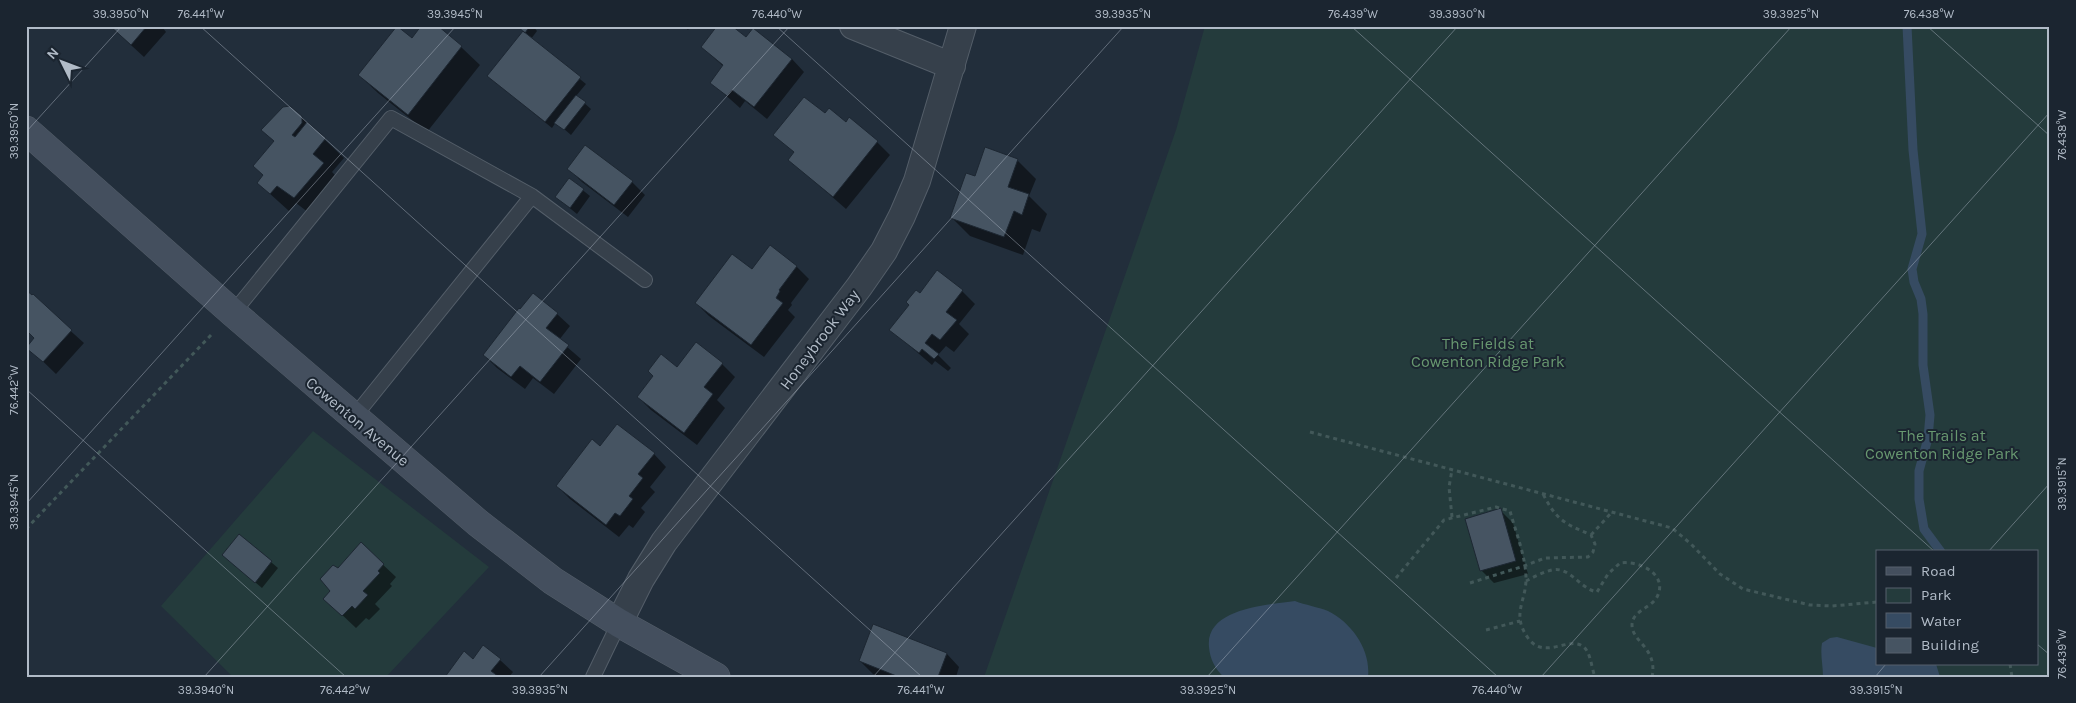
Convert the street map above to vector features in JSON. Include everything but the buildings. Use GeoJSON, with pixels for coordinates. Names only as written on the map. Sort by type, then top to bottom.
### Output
{"type":"FeatureCollection","features":[{"type":"Feature","properties":{"kind":"street"},"geometry":{"type":"LineString","coordinates":[[853,26],[952,66]]}},
{"type":"Feature","properties":{"kind":"street","name":"Honeybrook Way"},"geometry":{"type":"LineString","coordinates":[[619,623],[641,579],[664,542],[859,287],[884,251],[917,181],[963,26]]}},
{"type":"Feature","properties":{"kind":"street","name":"Cowenton Avenue"},"geometry":{"type":"LineString","coordinates":[[26,130],[232,313],[494,535],[554,581],[619,623],[716,677]]}},
{"type":"Feature","properties":{"kind":"lane"},"geometry":{"type":"LineString","coordinates":[[232,313],[391,118],[532,196],[645,280]]}},
{"type":"Feature","properties":{"kind":"lane"},"geometry":{"type":"LineString","coordinates":[[354,417],[532,196]]}},
{"type":"Feature","properties":{"kind":"lane"},"geometry":{"type":"LineString","coordinates":[[593,677],[619,623]]}},
{"type":"Feature","properties":{"kind":"path"},"geometry":{"type":"LineString","coordinates":[[26,529],[232,313]]}},
{"type":"Feature","properties":{"kind":"path"},"geometry":{"type":"LineString","coordinates":[[1310,432],[1672,528],[1691,544],[1720,574],[1742,589],[1810,605],[1832,606],[1876,602]]}},
{"type":"Feature","properties":{"kind":"path"},"geometry":{"type":"LineString","coordinates":[[1452,470],[1449,487],[1452,517]]}},
{"type":"Feature","properties":{"kind":"path"},"geometry":{"type":"LineString","coordinates":[[1470,583],[1545,558],[1588,557],[1593,552],[1596,544],[1591,535],[1560,520],[1543,494]]}},
{"type":"Feature","properties":{"kind":"path"},"geometry":{"type":"LineString","coordinates":[[1396,578],[1444,520],[1496,507],[1510,511],[1526,580],[1521,601],[1520,621],[1530,640],[1538,646],[1547,649],[1572,643],[1584,647],[1588,652],[1595,677]]}},
{"type":"Feature","properties":{"kind":"path"},"geometry":{"type":"LineString","coordinates":[[1591,535],[1612,512]]}},
{"type":"Feature","properties":{"kind":"path"},"geometry":{"type":"LineString","coordinates":[[1526,580],[1553,569],[1570,575],[1586,588],[1597,592],[1608,574],[1620,563],[1637,563],[1651,571],[1658,583],[1659,591],[1652,604],[1639,611],[1634,618],[1632,626],[1652,660],[1652,677]]}},
{"type":"Feature","properties":{"kind":"path"},"geometry":{"type":"LineString","coordinates":[[1486,630],[1520,621]]}},
{"type":"Feature","properties":{"kind":"green space","name":"The Fields at Cowenton Ridge Park"},"geometry":{"type":"Polygon","coordinates":[[[1205,26],[2050,26],[2050,677],[984,677],[1176,130],[1205,26]]]}},
{"type":"Feature","properties":{"kind":"green space"},"geometry":{"type":"Polygon","coordinates":[[[313,431],[489,567],[386,677],[233,677],[161,606],[313,431]]]}},
{"type":"Feature","properties":{"kind":"water"},"geometry":{"type":"Polygon","coordinates":[[[1295,601],[1328,611],[1337,616],[1352,630],[1363,647],[1368,667],[1368,677],[1224,677],[1218,671],[1210,656],[1209,647],[1210,634],[1217,624],[1227,616],[1240,611],[1270,604],[1295,601]]]}},
{"type":"Feature","properties":{"kind":"water"},"geometry":{"type":"Polygon","coordinates":[[[1837,637],[1876,648],[1876,666],[1937,666],[1940,677],[1823,677],[1822,643],[1830,638],[1837,637]]]}},
{"type":"Feature","properties":{"kind":"waterway"},"geometry":{"type":"LineString","coordinates":[[1907,26],[1913,150],[1922,234],[1912,269],[1914,282],[1921,299],[1923,314],[1923,365],[1930,415],[1928,438],[1919,471],[1919,499],[1924,529],[1940,550]]}},
{"type":"Feature","properties":{"kind":"park label","name":"The Trails at Cowenton Ridge Park"},"geometry":{"type":"Point","coordinates":[1942,444]}}]}
